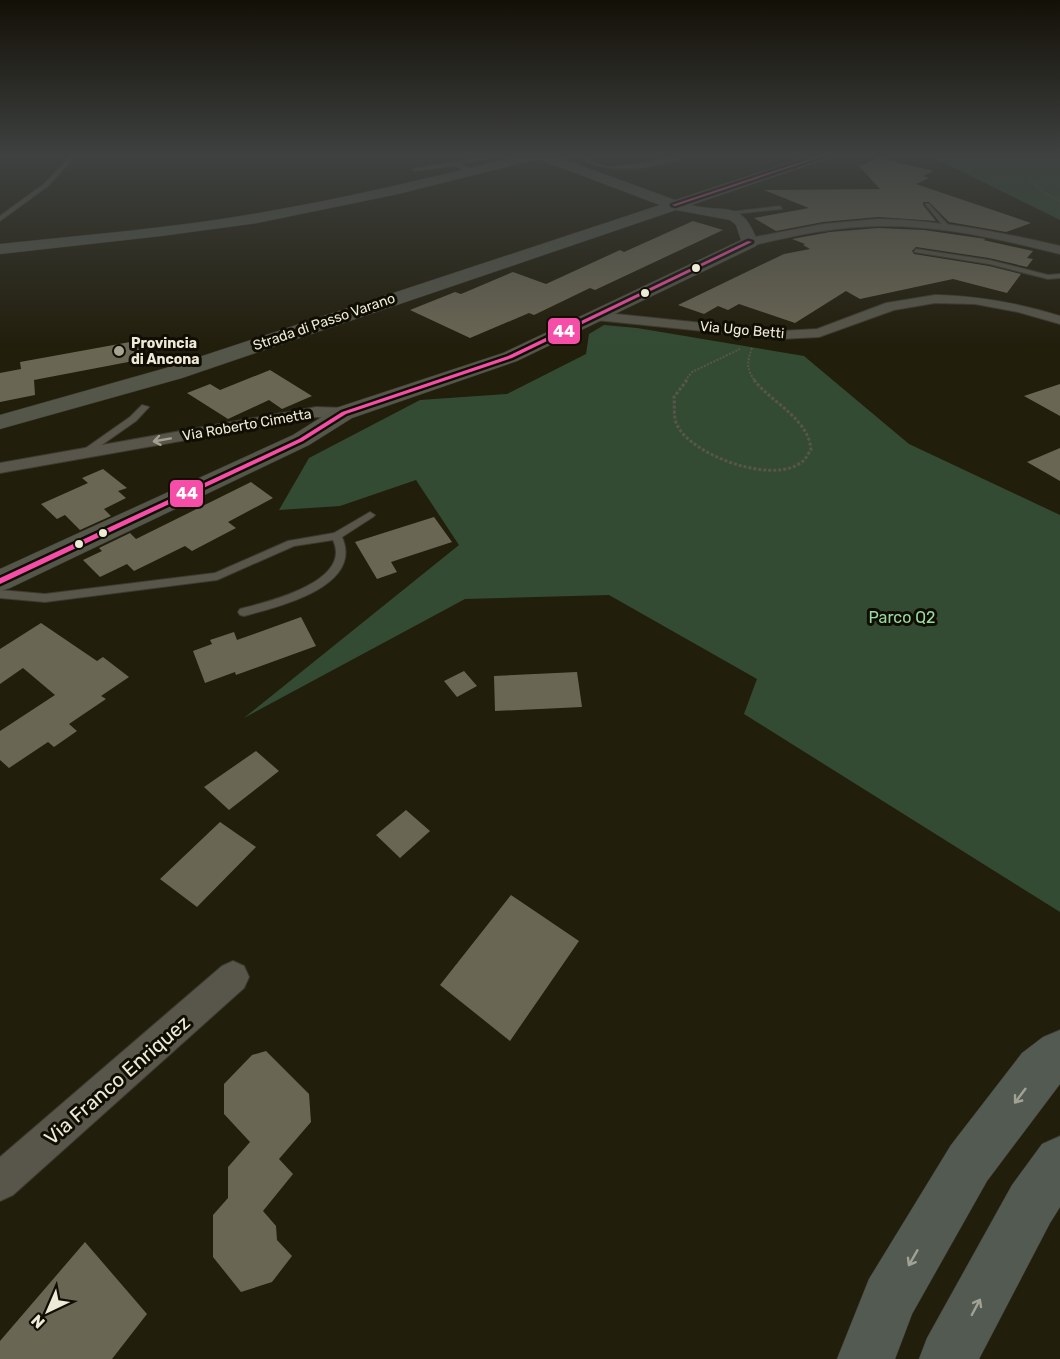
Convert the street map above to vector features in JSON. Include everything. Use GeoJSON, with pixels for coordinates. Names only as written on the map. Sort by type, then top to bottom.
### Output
{"type":"FeatureCollection","features":[{"type":"Feature","properties":{"kind":"highway"},"geometry":{"type":"LineString","coordinates":[[866,1359],[889,1299],[969,1163],[1039,1070],[1060,1054]]}},
{"type":"Feature","properties":{"kind":"highway"},"geometry":{"type":"LineString","coordinates":[[948,1359],[1031,1204],[1060,1162]]}},
{"type":"Feature","properties":{"kind":"street","name":"Strada di Passo Varano"},"geometry":{"type":"LineString","coordinates":[[0,249],[250,218]]}},
{"type":"Feature","properties":{"kind":"street","name":"Strada di Passo Varano"},"geometry":{"type":"LineString","coordinates":[[0,423],[174,373],[596,218]]}},
{"type":"Feature","properties":{"kind":"street"},"geometry":{"type":"LineString","coordinates":[[735,218],[743,223],[750,242],[837,225],[896,223],[947,227],[1060,250]]}},
{"type":"Feature","properties":{"kind":"street","name":"Via Roberto Cimetta"},"geometry":{"type":"LineString","coordinates":[[0,468],[316,412],[344,413],[510,357],[750,242]]}},
{"type":"Feature","properties":{"kind":"street","name":"Via Ugo Betti"},"geometry":{"type":"LineString","coordinates":[[596,316],[790,335],[819,333],[891,306],[935,299],[975,300],[1020,308],[1060,320]]}},
{"type":"Feature","properties":{"kind":"street"},"geometry":{"type":"LineString","coordinates":[[0,581],[301,440],[344,413]]}},
{"type":"Feature","properties":{"kind":"street","name":"Via Franco Enriquez"},"geometry":{"type":"LineString","coordinates":[[0,1182],[233,977]]}},
{"type":"Feature","properties":{"kind":"lane"},"geometry":{"type":"LineString","coordinates":[[939,218],[947,227]]}},
{"type":"Feature","properties":{"kind":"lane"},"geometry":{"type":"LineString","coordinates":[[916,251],[989,262],[1060,281]]}},
{"type":"Feature","properties":{"kind":"lane"},"geometry":{"type":"LineString","coordinates":[[1048,277],[1060,276]]}},
{"type":"Feature","properties":{"kind":"lane"},"geometry":{"type":"LineString","coordinates":[[83,454],[133,419],[145,407]]}},
{"type":"Feature","properties":{"kind":"lane"},"geometry":{"type":"LineString","coordinates":[[0,594],[45,598],[217,576],[292,543],[337,536],[370,515]]}},
{"type":"Feature","properties":{"kind":"lane"},"geometry":{"type":"LineString","coordinates":[[244,612],[282,602],[327,580],[337,567],[342,549],[337,536]]}},
{"type":"Feature","properties":{"kind":"path"},"geometry":{"type":"LineString","coordinates":[[755,344],[749,351],[747,362],[751,375],[810,437],[811,449],[806,459],[794,465],[757,470],[734,466],[689,442],[676,425],[674,397],[692,372],[734,351],[755,344]]}},
{"type":"Feature","properties":{"kind":"green space","name":"Parco Q2"},"geometry":{"type":"Polygon","coordinates":[[[604,325],[637,328],[804,356],[909,444],[1060,515],[1060,912],[744,714],[757,679],[609,595],[465,599],[244,718],[459,545],[416,480],[340,506],[279,510],[309,458],[420,400],[507,394],[586,354],[589,334],[604,325]]]}},
{"type":"Feature","properties":{"kind":"building"},"geometry":{"type":"Polygon","coordinates":[[[755,218],[862,218],[823,222],[776,231],[755,218]]]}},
{"type":"Feature","properties":{"kind":"building"},"geometry":{"type":"Polygon","coordinates":[[[899,218],[934,218],[936,221],[899,218]]]}},
{"type":"Feature","properties":{"kind":"building"},"geometry":{"type":"Polygon","coordinates":[[[945,218],[1017,218],[1031,223],[1006,232],[949,222],[945,218]]]}},
{"type":"Feature","properties":{"kind":"building"},"geometry":{"type":"Polygon","coordinates":[[[693,221],[723,230],[595,290],[590,288],[534,315],[529,313],[470,338],[410,310],[455,292],[461,294],[513,272],[546,284],[620,250],[624,252],[693,221]]]}},
{"type":"Feature","properties":{"kind":"building"},"geometry":{"type":"Polygon","coordinates":[[[878,228],[924,230],[986,239],[983,240],[1033,251],[1027,258],[1033,259],[1027,267],[989,258],[916,247],[912,251],[914,254],[989,266],[1021,274],[1007,293],[953,279],[860,299],[846,291],[795,323],[739,304],[728,310],[718,306],[704,314],[678,305],[784,254],[810,249],[803,245],[805,244],[792,239],[830,232],[878,228]]]}},
{"type":"Feature","properties":{"kind":"building"},"geometry":{"type":"Polygon","coordinates":[[[141,340],[144,359],[34,380],[35,395],[0,402],[0,373],[21,369],[20,362],[141,340]]]}},
{"type":"Feature","properties":{"kind":"building"},"geometry":{"type":"Polygon","coordinates":[[[270,370],[312,396],[282,409],[269,400],[228,419],[187,393],[210,384],[220,390],[270,370]]]}},
{"type":"Feature","properties":{"kind":"building"},"geometry":{"type":"Polygon","coordinates":[[[1060,384],[1060,416],[1024,396],[1060,384]]]}},
{"type":"Feature","properties":{"kind":"building"},"geometry":{"type":"Polygon","coordinates":[[[1060,448],[1060,481],[1027,462],[1060,448]]]}},
{"type":"Feature","properties":{"kind":"building"},"geometry":{"type":"Polygon","coordinates":[[[103,469],[127,488],[118,491],[126,498],[104,509],[111,516],[80,530],[65,515],[57,519],[41,504],[88,483],[82,478],[103,469]]]}},
{"type":"Feature","properties":{"kind":"building"},"geometry":{"type":"Polygon","coordinates":[[[251,482],[273,498],[228,522],[236,528],[192,551],[185,546],[134,571],[127,564],[100,577],[83,560],[102,551],[99,548],[130,533],[136,539],[251,482]]]}},
{"type":"Feature","properties":{"kind":"building"},"geometry":{"type":"Polygon","coordinates":[[[434,517],[452,542],[391,562],[397,572],[377,579],[355,542],[434,517]]]}},
{"type":"Feature","properties":{"kind":"building"},"geometry":{"type":"Polygon","coordinates":[[[301,617],[316,646],[236,675],[235,672],[205,683],[193,651],[212,644],[210,640],[234,632],[237,640],[301,617]]]}},
{"type":"Feature","properties":{"kind":"building"},"geometry":{"type":"Polygon","coordinates":[[[41,623],[97,661],[103,657],[129,677],[101,696],[106,699],[69,724],[77,731],[54,747],[48,742],[9,768],[0,760],[0,731],[55,695],[23,668],[0,684],[0,649],[41,623]]]}},
{"type":"Feature","properties":{"kind":"building"},"geometry":{"type":"Polygon","coordinates":[[[464,671],[477,686],[457,697],[444,681],[464,671]]]}},
{"type":"Feature","properties":{"kind":"building"},"geometry":{"type":"Polygon","coordinates":[[[577,672],[582,707],[495,711],[494,676],[577,672]]]}},
{"type":"Feature","properties":{"kind":"building"},"geometry":{"type":"Polygon","coordinates":[[[256,751],[279,771],[229,810],[204,787],[256,751]]]}},
{"type":"Feature","properties":{"kind":"building"},"geometry":{"type":"Polygon","coordinates":[[[406,810],[430,831],[400,858],[376,835],[406,810]]]}},
{"type":"Feature","properties":{"kind":"building"},"geometry":{"type":"Polygon","coordinates":[[[220,822],[256,847],[197,907],[160,879],[220,822]]]}},
{"type":"Feature","properties":{"kind":"building"},"geometry":{"type":"Polygon","coordinates":[[[511,895],[579,941],[510,1041],[440,985],[511,895]]]}},
{"type":"Feature","properties":{"kind":"building"},"geometry":{"type":"Polygon","coordinates":[[[266,1051],[309,1094],[311,1122],[279,1159],[293,1174],[263,1211],[276,1226],[277,1240],[292,1256],[272,1282],[241,1292],[213,1257],[213,1215],[228,1198],[228,1167],[250,1142],[224,1114],[224,1084],[252,1055],[266,1051]]]}},
{"type":"Feature","properties":{"kind":"building"},"geometry":{"type":"Polygon","coordinates":[[[85,1242],[147,1314],[112,1359],[0,1359],[0,1341],[85,1242]]]}},
{"type":"Feature","properties":{"kind":"transit line","name":"44"},"geometry":{"type":"LineString","coordinates":[[0,581],[301,440],[344,413],[510,357],[750,242]]}},
{"type":"Feature","properties":{"kind":"place","name":"Provincia di Ancona"},"geometry":{"type":"Point","coordinates":[119,351]}}]}
